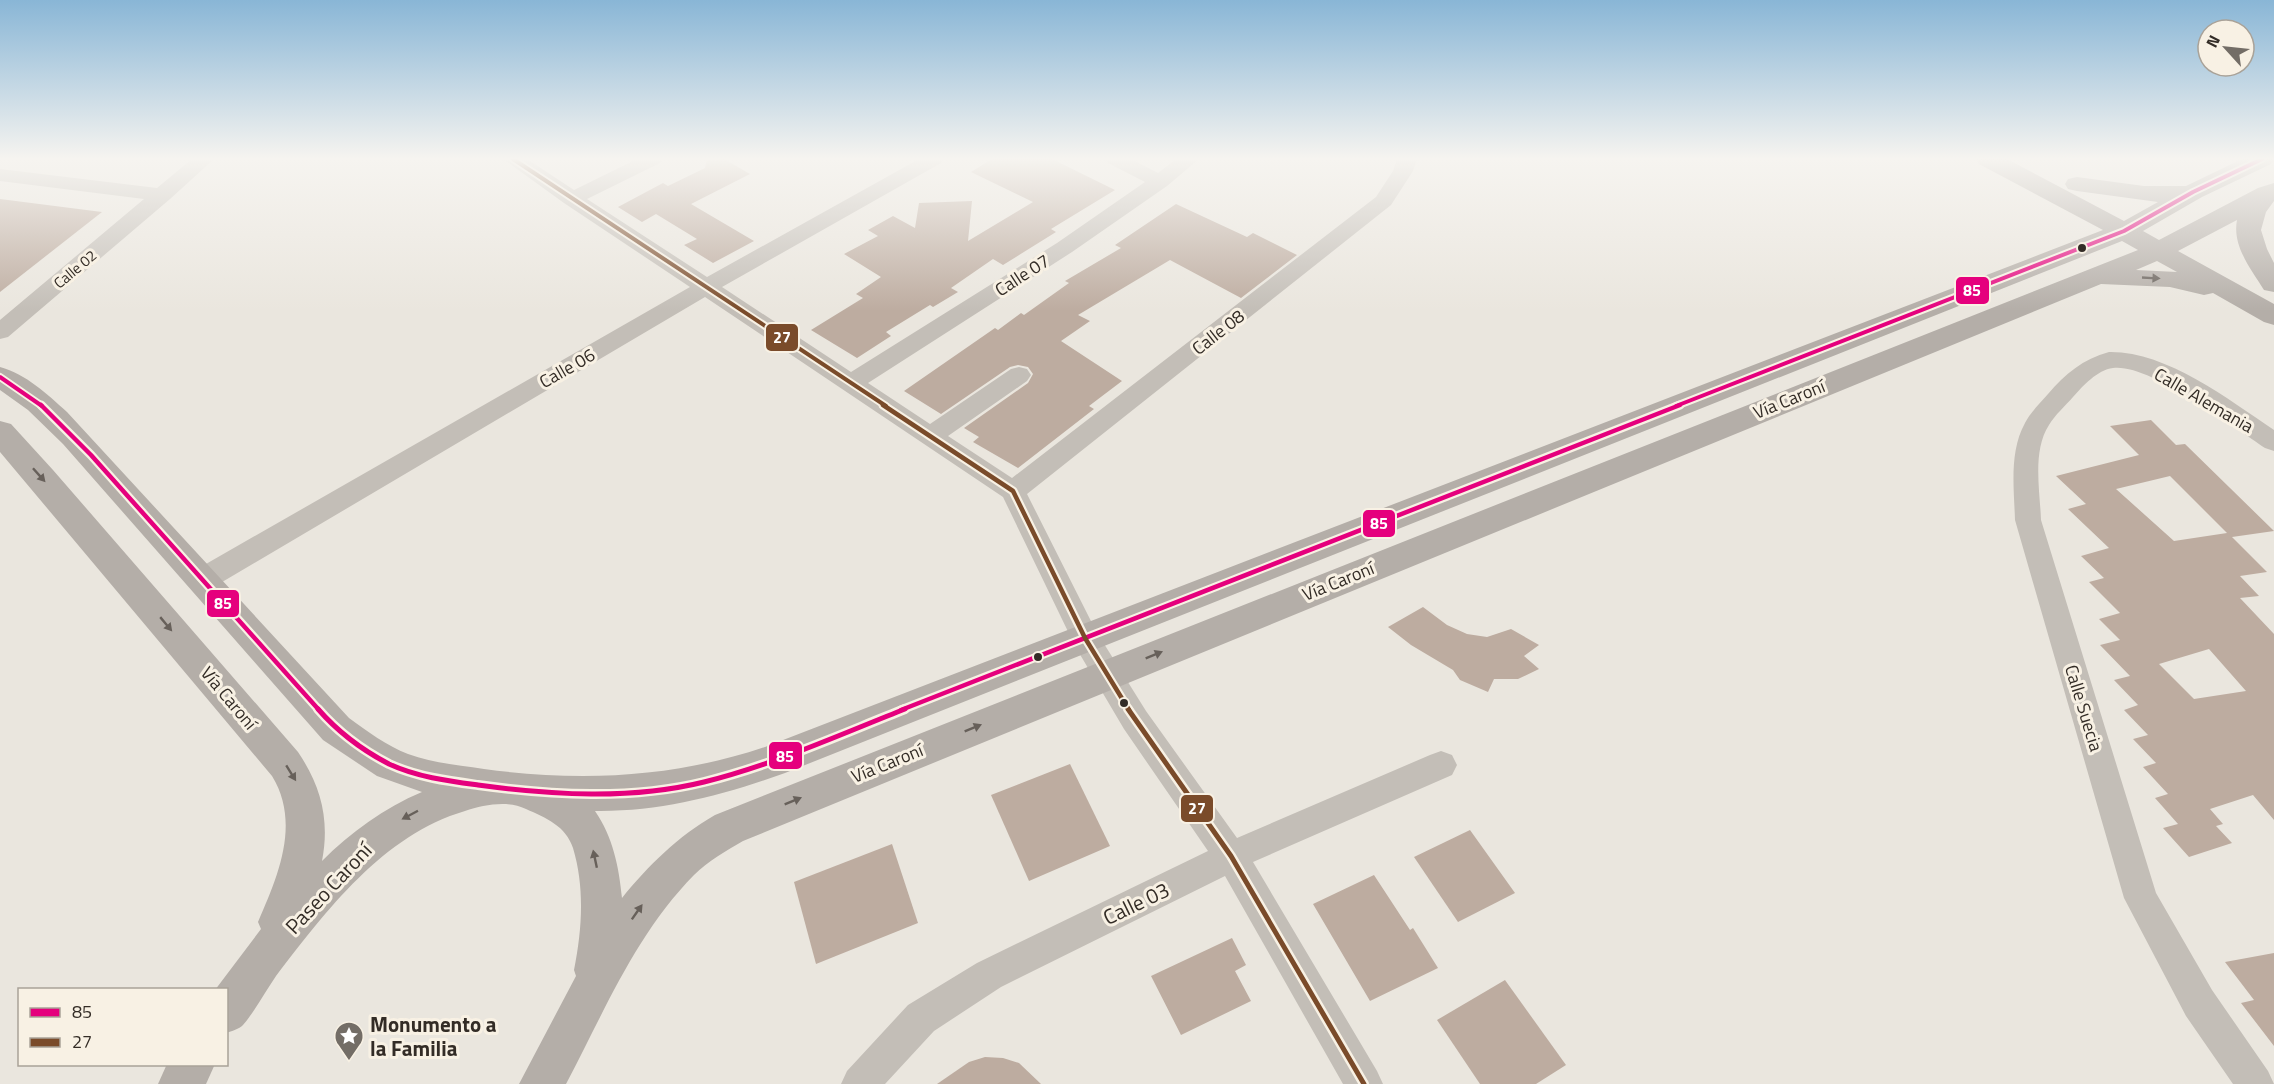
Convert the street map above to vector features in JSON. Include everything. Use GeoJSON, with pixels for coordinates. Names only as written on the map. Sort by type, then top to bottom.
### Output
{"type":"FeatureCollection","features":[{"type":"Feature","properties":{"kind":"main road"},"geometry":{"type":"LineString","coordinates":[[2080,210],[2091,227],[2091,261],[2222,292],[2269,306]]}},
{"type":"Feature","properties":{"kind":"main road"},"geometry":{"type":"LineString","coordinates":[[2102,210],[2269,306]]}},
{"type":"Feature","properties":{"kind":"main road","name":"Vía Caroní"},"geometry":{"type":"LineString","coordinates":[[588,999],[637,911],[665,877],[702,844],[729,828],[1108,674],[2091,261],[2133,226],[2162,210]]}},
{"type":"Feature","properties":{"kind":"main road","name":"Vía Caroní"},"geometry":{"type":"LineString","coordinates":[[0,377],[43,407],[336,729],[357,745],[392,765],[424,775],[565,795],[611,795],[699,784],[741,773],[1085,638],[2091,261],[2167,245],[2235,210]]}},
{"type":"Feature","properties":{"kind":"main road"},"geometry":{"type":"LineString","coordinates":[[2254,210],[2251,213],[2247,231],[2274,284]]}},
{"type":"Feature","properties":{"kind":"main road","name":"Vía Caroní"},"geometry":{"type":"LineString","coordinates":[[0,432],[42,478],[277,755],[299,787],[305,817],[303,853],[293,896],[228,1009]]}},
{"type":"Feature","properties":{"kind":"main road","name":"Paseo Caroní"},"geometry":{"type":"LineString","coordinates":[[228,1009],[308,903],[364,846],[397,821],[423,807],[480,789],[506,788],[536,796],[570,812],[583,825],[591,842],[597,871],[601,914],[599,952],[588,999],[552,1084]]}},
{"type":"Feature","properties":{"kind":"main road","name":"Paseo Caroní"},"geometry":{"type":"LineString","coordinates":[[542,1084],[588,999]]}},
{"type":"Feature","properties":{"kind":"main road"},"geometry":{"type":"LineString","coordinates":[[181,1084],[192,1066]]}},
{"type":"Feature","properties":{"kind":"main road"},"geometry":{"type":"LineString","coordinates":[[190,1084],[199,1066]]}},
{"type":"Feature","properties":{"kind":"street","name":"Calle 02"},"geometry":{"type":"LineString","coordinates":[[0,332],[146,210]]}},
{"type":"Feature","properties":{"kind":"street"},"geometry":{"type":"LineString","coordinates":[[586,210],[1013,491],[1085,638],[1135,720],[1231,856],[1364,1084]]}},
{"type":"Feature","properties":{"kind":"street","name":"Calle 06"},"geometry":{"type":"LineString","coordinates":[[202,580],[845,210]]}},
{"type":"Feature","properties":{"kind":"street","name":"Calle 07"},"geometry":{"type":"LineString","coordinates":[[850,383],[1030,270],[1119,210]]}},
{"type":"Feature","properties":{"kind":"street","name":"Calle 08"},"geometry":{"type":"LineString","coordinates":[[1013,491],[1373,210]]}},
{"type":"Feature","properties":{"kind":"street","name":"Calle Suecia"},"geometry":{"type":"LineString","coordinates":[[2133,362],[2111,359],[2076,377],[2036,425],[2029,450],[2026,480],[2028,520],[2141,898],[2199,1004],[2254,1084]]}},
{"type":"Feature","properties":{"kind":"street","name":"Calle Alemania"},"geometry":{"type":"LineString","coordinates":[[2133,362],[2164,373],[2274,442]]}},
{"type":"Feature","properties":{"kind":"street"},"geometry":{"type":"LineString","coordinates":[[930,436],[1019,375]]}},
{"type":"Feature","properties":{"kind":"street","name":"Calle 03"},"geometry":{"type":"LineString","coordinates":[[860,1084],[921,1018],[988,975],[1231,856],[1441,765]]}},
{"type":"Feature","properties":{"kind":"building"},"geometry":{"type":"Polygon","coordinates":[[[0,210],[83,210],[102,212],[0,292],[0,210]]]}},
{"type":"Feature","properties":{"kind":"building"},"geometry":{"type":"Polygon","coordinates":[[[622,210],[701,210],[754,241],[713,263],[684,245],[697,239],[656,214],[642,222],[622,210]]]}},
{"type":"Feature","properties":{"kind":"building"},"geometry":{"type":"Polygon","coordinates":[[[918,210],[971,210],[968,241],[1020,210],[1083,210],[1051,229],[1056,232],[1003,265],[993,259],[951,288],[958,292],[933,307],[930,305],[886,332],[891,336],[857,358],[811,330],[863,298],[856,294],[881,277],[844,254],[878,236],[868,230],[893,216],[915,228],[918,210]]]}},
{"type":"Feature","properties":{"kind":"building"},"geometry":{"type":"Polygon","coordinates":[[[1168,210],[1188,210],[1247,237],[1253,233],[1297,255],[1241,298],[1170,260],[1078,315],[1090,321],[1061,341],[1122,381],[1089,406],[1094,409],[1018,468],[973,442],[979,437],[964,428],[1028,383],[1033,374],[1028,367],[1018,365],[1010,367],[941,414],[904,391],[995,328],[998,330],[1021,313],[1024,315],[1069,283],[1065,281],[1121,248],[1115,245],[1168,210]]]}},
{"type":"Feature","properties":{"kind":"building"},"geometry":{"type":"Polygon","coordinates":[[[2151,420],[2176,445],[2185,444],[2274,531],[2232,537],[2267,572],[2240,576],[2259,596],[2240,598],[2274,634],[2274,820],[2253,795],[2210,809],[2223,824],[2216,826],[2232,843],[2189,857],[2163,828],[2178,824],[2155,798],[2168,794],[2143,767],[2156,763],[2133,739],[2148,735],[2124,710],[2138,705],[2114,680],[2130,676],[2100,645],[2120,640],[2099,619],[2120,613],[2089,582],[2104,578],[2081,556],[2109,548],[2068,509],[2086,504],[2056,476],[2139,455],[2110,426],[2151,420]],[[2170,476],[2116,489],[2174,541],[2227,533],[2170,476]],[[2209,649],[2159,664],[2194,699],[2246,691],[2209,649]]]}},
{"type":"Feature","properties":{"kind":"building"},"geometry":{"type":"Polygon","coordinates":[[[1423,607],[1447,625],[1467,634],[1487,637],[1511,629],[1539,645],[1524,656],[1539,669],[1518,679],[1494,679],[1488,692],[1460,680],[1453,670],[1411,645],[1388,627],[1423,607]]]}},
{"type":"Feature","properties":{"kind":"building"},"geometry":{"type":"Polygon","coordinates":[[[1070,764],[1110,846],[1029,881],[991,795],[1070,764]]]}},
{"type":"Feature","properties":{"kind":"building"},"geometry":{"type":"Polygon","coordinates":[[[1470,830],[1515,893],[1458,922],[1414,857],[1470,830]]]}},
{"type":"Feature","properties":{"kind":"building"},"geometry":{"type":"Polygon","coordinates":[[[892,844],[918,923],[816,964],[794,882],[892,844]]]}},
{"type":"Feature","properties":{"kind":"building"},"geometry":{"type":"Polygon","coordinates":[[[1374,875],[1410,930],[1413,928],[1438,968],[1370,1001],[1313,904],[1374,875]]]}},
{"type":"Feature","properties":{"kind":"building"},"geometry":{"type":"Polygon","coordinates":[[[1232,938],[1246,965],[1235,971],[1251,1001],[1181,1035],[1151,976],[1232,938]]]}},
{"type":"Feature","properties":{"kind":"building"},"geometry":{"type":"Polygon","coordinates":[[[2274,953],[2274,1046],[2241,1003],[2254,1000],[2225,962],[2274,953]]]}},
{"type":"Feature","properties":{"kind":"building"},"geometry":{"type":"Polygon","coordinates":[[[1505,980],[1566,1065],[1536,1084],[1480,1084],[1437,1020],[1505,980]]]}},
{"type":"Feature","properties":{"kind":"building"},"geometry":{"type":"Polygon","coordinates":[[[985,1057],[1003,1058],[1019,1063],[1041,1084],[937,1084],[969,1062],[985,1057]]]}},
{"type":"Feature","properties":{"kind":"transit line","name":"27"},"geometry":{"type":"LineString","coordinates":[[589,210],[1013,491],[1085,638],[1135,720],[1231,856],[1364,1084]]}},
{"type":"Feature","properties":{"kind":"transit line","name":"85"},"geometry":{"type":"LineString","coordinates":[[0,377],[20,389],[57,419],[336,729],[362,748],[390,764],[428,777],[530,791],[601,794],[634,792],[668,789],[702,782],[772,761],[2124,231],[2162,210]]}},
{"type":"Feature","properties":{"kind":"place","name":"Monumento a la Familia"},"geometry":{"type":"Point","coordinates":[349,1062]}}]}
